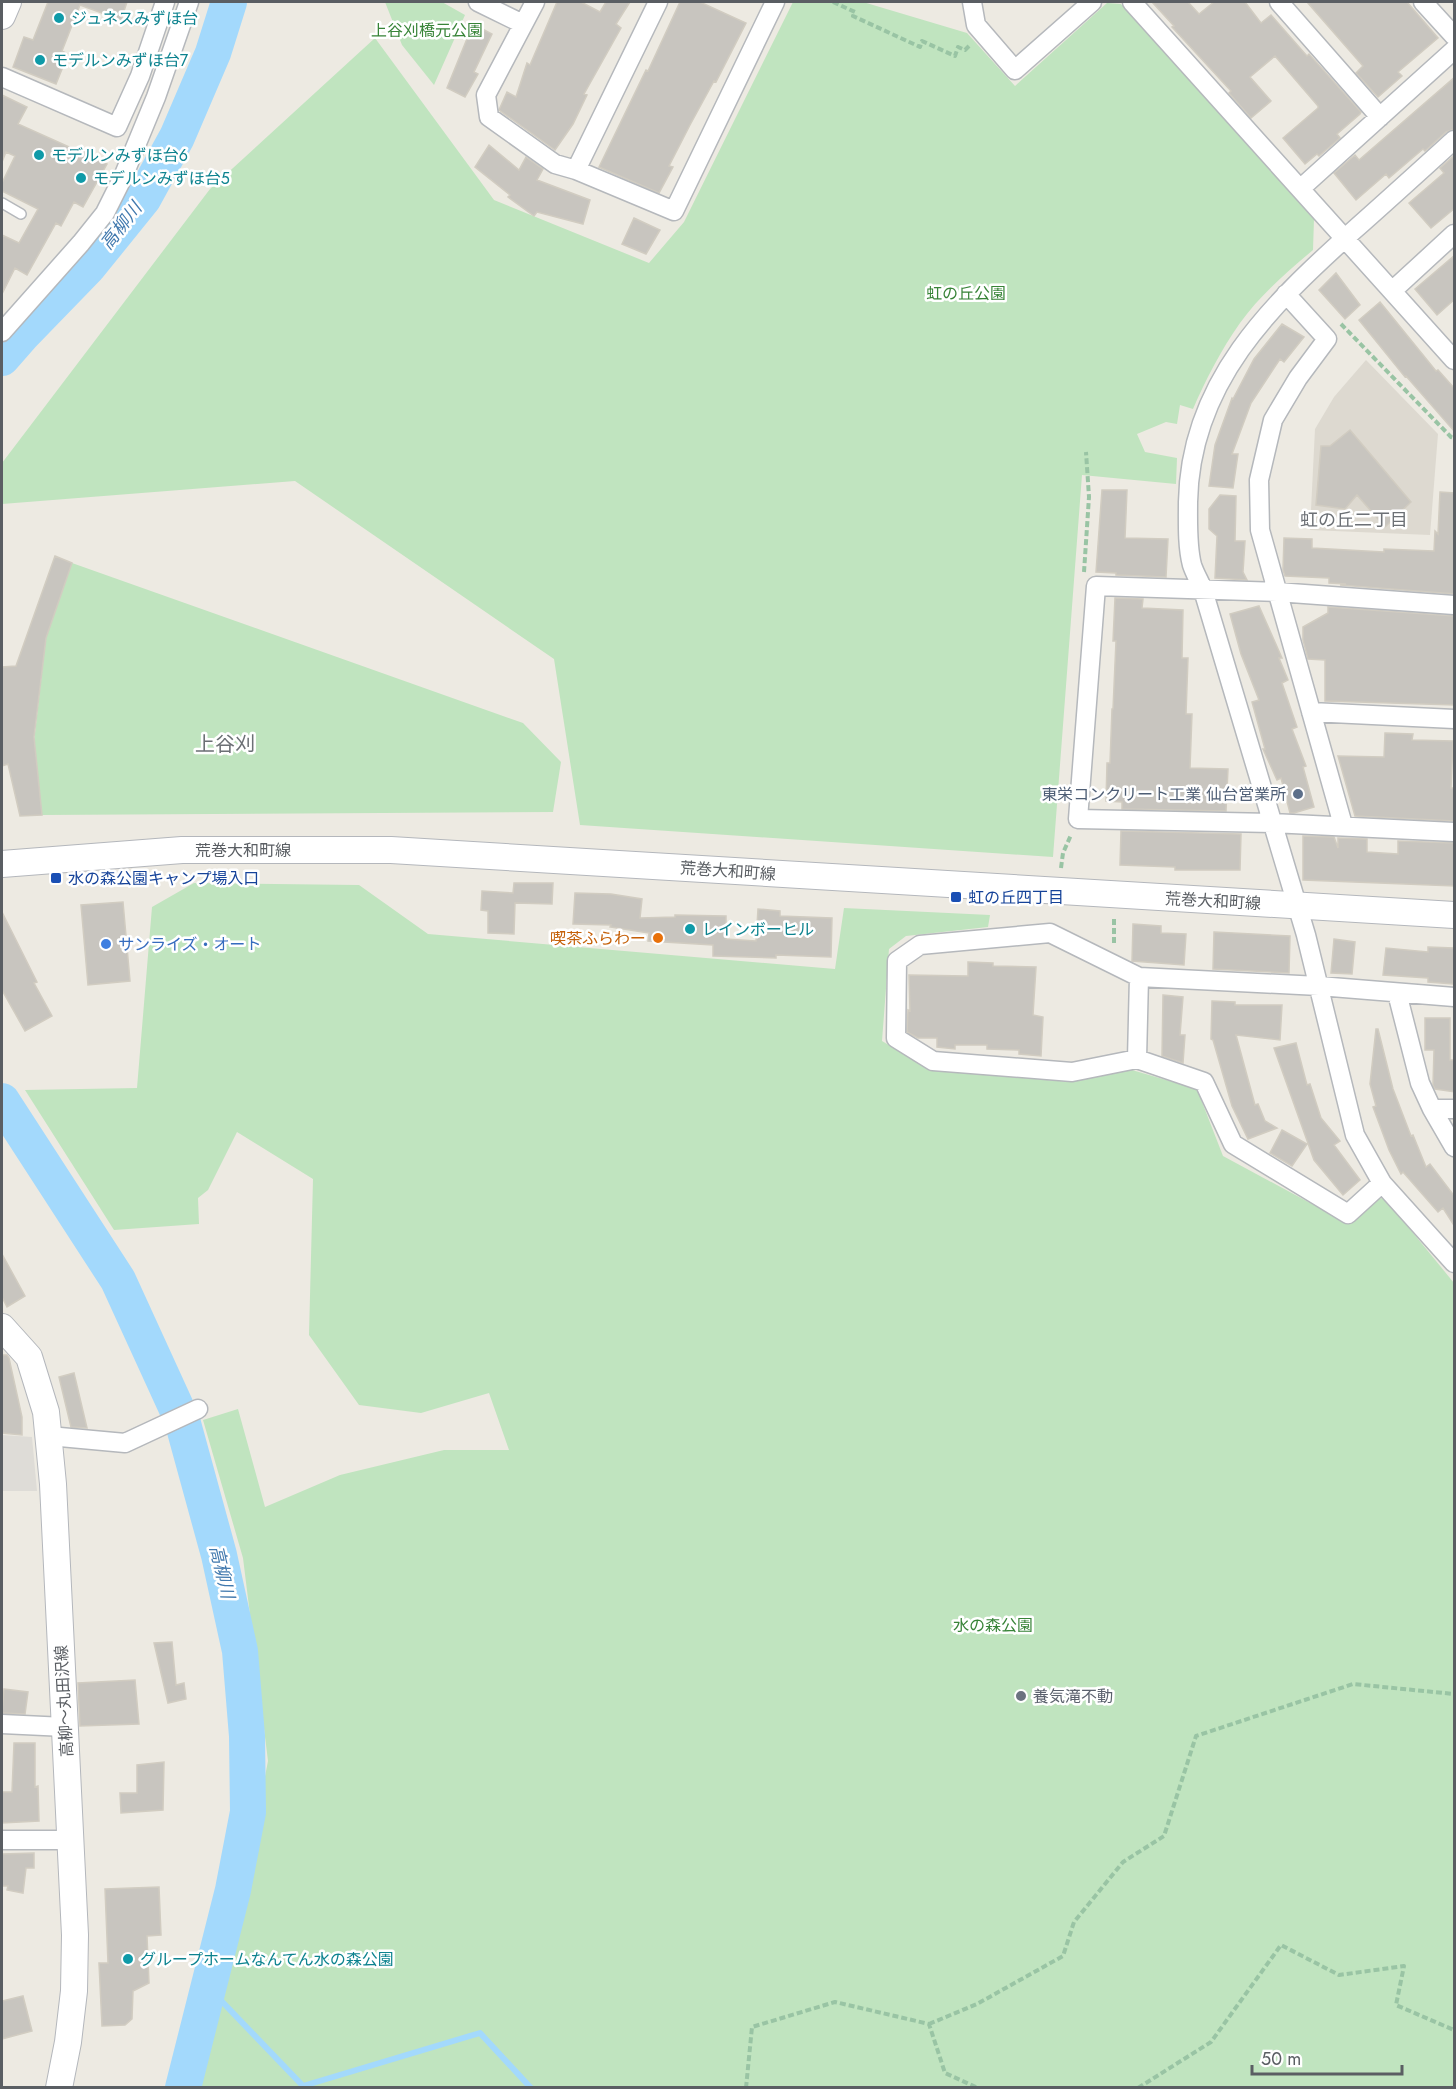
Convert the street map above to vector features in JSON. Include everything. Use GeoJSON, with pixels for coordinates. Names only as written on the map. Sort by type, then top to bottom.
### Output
{"type":"FeatureCollection","features":[{"type":"Feature","properties":{"kind":"street"},"geometry":{"type":"LineString","coordinates":[[2,16],[8,2]]}},
{"type":"Feature","properties":{"kind":"street"},"geometry":{"type":"LineString","coordinates":[[2,77],[117,128],[140,76],[165,2]]}},
{"type":"Feature","properties":{"kind":"street"},"geometry":{"type":"LineString","coordinates":[[2,333],[105,213],[123,177],[156,97],[189,2]]}},
{"type":"Feature","properties":{"kind":"street"},"geometry":{"type":"LineString","coordinates":[[478,2],[523,24]]}},
{"type":"Feature","properties":{"kind":"street"},"geometry":{"type":"LineString","coordinates":[[535,2],[486,95],[489,117],[555,164],[576,170],[674,211],[775,2]]}},
{"type":"Feature","properties":{"kind":"street"},"geometry":{"type":"LineString","coordinates":[[576,170],[658,2]]}},
{"type":"Feature","properties":{"kind":"street"},"geometry":{"type":"LineString","coordinates":[[972,2],[976,25],[1015,70],[1092,2]]}},
{"type":"Feature","properties":{"kind":"street"},"geometry":{"type":"LineString","coordinates":[[1132,2],[1455,360]]}},
{"type":"Feature","properties":{"kind":"street"},"geometry":{"type":"LineString","coordinates":[[1279,2],[1380,117]]}},
{"type":"Feature","properties":{"kind":"street"},"geometry":{"type":"LineString","coordinates":[[1423,2],[1455,36]]}},
{"type":"Feature","properties":{"kind":"street"},"geometry":{"type":"LineString","coordinates":[[1300,189],[1455,50]]}},
{"type":"Feature","properties":{"kind":"street"},"geometry":{"type":"LineString","coordinates":[[1455,140],[1345,238],[1286,294],[1251,333],[1232,360],[1216,391],[1194,449],[1189,484],[1192,565],[1203,590],[1298,906],[1355,1134],[1382,1183],[1455,1263]]}},
{"type":"Feature","properties":{"kind":"street"},"geometry":{"type":"LineString","coordinates":[[1392,291],[1455,234]]}},
{"type":"Feature","properties":{"kind":"street"},"geometry":{"type":"LineString","coordinates":[[1286,294],[1327,339],[1298,378],[1273,420],[1259,480],[1260,530],[1343,825]]}},
{"type":"Feature","properties":{"kind":"street"},"geometry":{"type":"LineString","coordinates":[[1455,605],[1277,592],[1096,586],[1078,819],[1343,825],[1455,832]]}},
{"type":"Feature","properties":{"kind":"street"},"geometry":{"type":"LineString","coordinates":[[1311,712],[1455,719]]}},
{"type":"Feature","properties":{"kind":"street","name":"荒巻大和町線"},"geometry":{"type":"LineString","coordinates":[[2,864],[182,850],[391,850],[1455,915]]}},
{"type":"Feature","properties":{"kind":"street"},"geometry":{"type":"LineString","coordinates":[[1382,1183],[1348,1214],[1233,1144],[1204,1082],[1137,1059],[1072,1072],[933,1061],[896,1038],[897,961],[920,945],[1050,933],[1139,977],[1319,986],[1455,996]]}},
{"type":"Feature","properties":{"kind":"street"},"geometry":{"type":"LineString","coordinates":[[1137,1059],[1139,977]]}},
{"type":"Feature","properties":{"kind":"street"},"geometry":{"type":"LineString","coordinates":[[1397,993],[1420,1083],[1455,1147]]}},
{"type":"Feature","properties":{"kind":"street"},"geometry":{"type":"LineString","coordinates":[[1432,1108],[1455,1109]]}},
{"type":"Feature","properties":{"kind":"street","name":"高柳～丸田沢線"},"geometry":{"type":"LineString","coordinates":[[2,1327],[29,1357],[46,1412],[53,1484],[75,1935],[74,1991],[68,2042],[59,2088]]}},
{"type":"Feature","properties":{"kind":"street"},"geometry":{"type":"LineString","coordinates":[[49,1436],[125,1443],[198,1409]]}},
{"type":"Feature","properties":{"kind":"street"},"geometry":{"type":"LineString","coordinates":[[2,1724],[65,1727]]}},
{"type":"Feature","properties":{"kind":"street"},"geometry":{"type":"LineString","coordinates":[[2,1840],[70,1840]]}},
{"type":"Feature","properties":{"kind":"lane"},"geometry":{"type":"LineString","coordinates":[[2,203],[21,214]]}},
{"type":"Feature","properties":{"kind":"path"},"geometry":{"type":"LineString","coordinates":[[833,2],[855,12],[853,16],[920,47],[922,41],[955,56],[958,47]]}},
{"type":"Feature","properties":{"kind":"path"},"geometry":{"type":"LineString","coordinates":[[1335,318],[1451,438],[1455,438]]}},
{"type":"Feature","properties":{"kind":"path"},"geometry":{"type":"LineString","coordinates":[[1086,452],[1089,497],[1084,574],[1096,586]]}},
{"type":"Feature","properties":{"kind":"path"},"geometry":{"type":"LineString","coordinates":[[1061,868],[1063,853],[1078,819]]}},
{"type":"Feature","properties":{"kind":"path"},"geometry":{"type":"LineString","coordinates":[[1114,917],[1114,964]]}},
{"type":"Feature","properties":{"kind":"path"},"geometry":{"type":"LineString","coordinates":[[746,2088],[752,2026],[835,2002],[929,2024],[976,2004],[1063,1956],[1074,1922],[1123,1862],[1164,1836],[1196,1736],[1353,1684],[1455,1694]]}},
{"type":"Feature","properties":{"kind":"path"},"geometry":{"type":"LineString","coordinates":[[1138,2088],[1211,2042],[1281,1945],[1338,1975],[1404,1966],[1396,2005],[1455,2030]]}},
{"type":"Feature","properties":{"kind":"path"},"geometry":{"type":"LineString","coordinates":[[929,2024],[945,2073],[978,2088]]}},
{"type":"Feature","properties":{"kind":"shaded area"},"geometry":{"type":"Polygon","coordinates":[[[1366,360],[1438,434],[1430,535],[1310,530],[1315,429],[1334,397],[1366,360]]]}},
{"type":"Feature","properties":{"kind":"shaded area"},"geometry":{"type":"Polygon","coordinates":[[[2,1435],[32,1437],[37,1491],[2,1491],[2,1435]]]}},
{"type":"Feature","properties":{"kind":"green space","name":"上谷刈橋元公園"},"geometry":{"type":"Polygon","coordinates":[[[385,2],[442,2],[465,15],[434,85],[402,45],[385,2]]]}},
{"type":"Feature","properties":{"kind":"green space","name":"虹の丘公園"},"geometry":{"type":"Polygon","coordinates":[[[793,2],[863,2],[967,33],[1015,86],[1107,3],[1121,4],[1314,219],[1313,250],[1265,293],[1240,323],[1214,365],[1193,409],[1180,405],[1177,424],[1166,422],[1137,434],[1145,452],[1177,458],[1176,484],[1082,475],[1053,857],[580,825],[554,659],[295,481],[2,504],[2,463],[210,189],[375,38],[494,200],[649,263],[684,222],[793,2]]]}},
{"type":"Feature","properties":{"kind":"green space"},"geometry":{"type":"Polygon","coordinates":[[[72,563],[523,723],[561,762],[553,812],[42,815],[34,742],[46,638],[72,563]]]}},
{"type":"Feature","properties":{"kind":"green space","name":"水の森公園"},"geometry":{"type":"Polygon","coordinates":[[[194,883],[359,885],[428,934],[835,969],[844,908],[990,915],[988,927],[906,936],[889,949],[882,1041],[931,1070],[1070,1082],[1132,1070],[1197,1089],[1223,1156],[1349,1224],[1376,1200],[1382,1198],[1387,1201],[1454,1283],[1454,2087],[199,2087],[221,2001],[268,1761],[243,1558],[203,1420],[238,1409],[265,1507],[340,1475],[444,1450],[509,1450],[489,1393],[421,1413],[359,1405],[309,1335],[313,1179],[237,1132],[208,1190],[198,1198],[199,1224],[114,1230],[25,1090],[137,1088],[152,907],[194,883]]]}},
{"type":"Feature","properties":{"kind":"building"},"geometry":{"type":"Polygon","coordinates":[[[48,2],[127,2],[121,20],[80,5],[62,51],[68,54],[56,84],[13,67],[24,37],[33,40],[48,2]]]}},
{"type":"Feature","properties":{"kind":"building"},"geometry":{"type":"Polygon","coordinates":[[[557,2],[581,2],[600,12],[606,2],[630,2],[616,24],[621,28],[584,94],[587,95],[573,124],[555,150],[499,110],[507,92],[516,97],[527,63],[530,65],[557,2]]]}},
{"type":"Feature","properties":{"kind":"building"},"geometry":{"type":"Polygon","coordinates":[[[680,2],[700,2],[746,23],[669,166],[673,167],[659,193],[599,167],[680,2]]]}},
{"type":"Feature","properties":{"kind":"building"},"geometry":{"type":"Polygon","coordinates":[[[1152,2],[1188,2],[1199,14],[1214,2],[1245,2],[1261,23],[1271,15],[1307,56],[1309,54],[1361,112],[1360,114],[1337,134],[1340,138],[1319,156],[1317,154],[1305,164],[1283,138],[1318,106],[1275,56],[1250,77],[1271,101],[1251,118],[1229,93],[1231,91],[1152,2]]]}},
{"type":"Feature","properties":{"kind":"building"},"geometry":{"type":"Polygon","coordinates":[[[1307,2],[1407,2],[1438,38],[1398,72],[1402,76],[1378,97],[1356,73],[1363,66],[1307,2]]]}},
{"type":"Feature","properties":{"kind":"building"},"geometry":{"type":"Polygon","coordinates":[[[473,24],[492,34],[474,72],[478,74],[465,97],[447,88],[473,24]]]}},
{"type":"Feature","properties":{"kind":"building"},"geometry":{"type":"Polygon","coordinates":[[[1455,77],[1455,129],[1446,132],[1425,151],[1423,149],[1389,178],[1386,174],[1356,200],[1334,173],[1355,155],[1359,160],[1455,77]]]}},
{"type":"Feature","properties":{"kind":"building"},"geometry":{"type":"Polygon","coordinates":[[[2,95],[27,107],[18,124],[78,151],[80,148],[107,164],[83,207],[74,202],[61,226],[56,223],[27,275],[15,268],[2,294],[2,235],[19,243],[38,209],[2,191],[2,183],[15,156],[6,152],[2,162],[2,95]]]}},
{"type":"Feature","properties":{"kind":"building"},"geometry":{"type":"Polygon","coordinates":[[[489,145],[519,170],[526,157],[543,169],[537,180],[590,200],[583,224],[537,212],[534,216],[508,197],[510,195],[475,167],[489,145]]]}},
{"type":"Feature","properties":{"kind":"building"},"geometry":{"type":"Polygon","coordinates":[[[1455,155],[1455,208],[1431,228],[1409,203],[1444,173],[1440,168],[1455,155]]]}},
{"type":"Feature","properties":{"kind":"building"},"geometry":{"type":"Polygon","coordinates":[[[634,218],[660,230],[646,254],[622,244],[634,218]]]}},
{"type":"Feature","properties":{"kind":"building"},"geometry":{"type":"Polygon","coordinates":[[[1455,255],[1455,299],[1437,315],[1415,289],[1455,255]]]}},
{"type":"Feature","properties":{"kind":"building"},"geometry":{"type":"Polygon","coordinates":[[[1336,273],[1360,305],[1345,319],[1319,290],[1336,273]]]}},
{"type":"Feature","properties":{"kind":"building"},"geometry":{"type":"Polygon","coordinates":[[[1380,302],[1436,371],[1438,370],[1455,389],[1455,432],[1405,377],[1359,320],[1380,302]]]}},
{"type":"Feature","properties":{"kind":"building"},"geometry":{"type":"Polygon","coordinates":[[[1282,324],[1304,337],[1284,362],[1280,359],[1251,403],[1232,454],[1238,454],[1233,488],[1209,486],[1215,445],[1232,398],[1254,359],[1282,324]]]}},
{"type":"Feature","properties":{"kind":"building"},"geometry":{"type":"Polygon","coordinates":[[[1350,430],[1411,502],[1385,527],[1357,495],[1345,509],[1316,505],[1321,446],[1330,446],[1350,430]]]}},
{"type":"Feature","properties":{"kind":"building"},"geometry":{"type":"Polygon","coordinates":[[[1102,490],[1127,490],[1125,538],[1168,539],[1166,577],[1096,572],[1102,490]]]}},
{"type":"Feature","properties":{"kind":"building"},"geometry":{"type":"Polygon","coordinates":[[[1440,492],[1455,493],[1455,594],[1340,585],[1346,584],[1329,583],[1329,578],[1285,576],[1283,570],[1284,538],[1312,539],[1312,548],[1384,552],[1384,549],[1434,551],[1435,531],[1438,534],[1440,492]]]}},
{"type":"Feature","properties":{"kind":"building"},"geometry":{"type":"Polygon","coordinates":[[[1220,495],[1236,496],[1235,541],[1245,541],[1243,572],[1247,580],[1215,578],[1217,536],[1209,529],[1209,509],[1220,495]]]}},
{"type":"Feature","properties":{"kind":"building"},"geometry":{"type":"Polygon","coordinates":[[[55,556],[72,563],[46,638],[34,737],[42,815],[20,816],[8,764],[2,766],[2,667],[16,666],[55,556]]]}},
{"type":"Feature","properties":{"kind":"building"},"geometry":{"type":"Polygon","coordinates":[[[1115,598],[1143,599],[1142,608],[1183,610],[1182,658],[1188,658],[1186,714],[1192,714],[1190,768],[1228,769],[1226,811],[1122,809],[1122,802],[1106,801],[1107,763],[1110,763],[1113,709],[1115,598]]]}},
{"type":"Feature","properties":{"kind":"building"},"geometry":{"type":"Polygon","coordinates":[[[1259,606],[1282,658],[1279,658],[1288,680],[1282,683],[1297,727],[1292,729],[1306,766],[1303,767],[1314,807],[1294,813],[1290,813],[1281,778],[1277,780],[1263,749],[1265,749],[1252,702],[1259,700],[1241,654],[1230,614],[1259,606]]]}},
{"type":"Feature","properties":{"kind":"building"},"geometry":{"type":"Polygon","coordinates":[[[1328,607],[1455,616],[1455,705],[1325,701],[1325,660],[1308,659],[1303,640],[1303,627],[1328,613],[1328,607]]]}},
{"type":"Feature","properties":{"kind":"building"},"geometry":{"type":"Polygon","coordinates":[[[1385,733],[1413,734],[1412,740],[1453,741],[1451,788],[1455,788],[1455,821],[1355,816],[1338,756],[1384,757],[1385,733]]]}},
{"type":"Feature","properties":{"kind":"building"},"geometry":{"type":"Polygon","coordinates":[[[1121,831],[1241,834],[1240,870],[1175,870],[1175,867],[1120,865],[1121,831]]]}},
{"type":"Feature","properties":{"kind":"building"},"geometry":{"type":"Polygon","coordinates":[[[1303,836],[1334,837],[1338,848],[1338,838],[1367,839],[1367,852],[1398,854],[1398,841],[1455,843],[1455,886],[1303,880],[1303,836]]]}},
{"type":"Feature","properties":{"kind":"building"},"geometry":{"type":"Polygon","coordinates":[[[514,883],[553,883],[552,904],[515,903],[514,934],[488,933],[488,911],[481,910],[482,891],[513,893],[514,883]]]}},
{"type":"Feature","properties":{"kind":"building"},"geometry":{"type":"Polygon","coordinates":[[[575,893],[611,894],[642,899],[640,918],[675,917],[675,915],[726,916],[726,939],[756,941],[758,909],[780,911],[780,916],[832,918],[831,957],[713,956],[713,945],[648,941],[649,933],[610,927],[611,925],[573,924],[575,893]]]}},
{"type":"Feature","properties":{"kind":"building"},"geometry":{"type":"Polygon","coordinates":[[[123,902],[130,981],[88,985],[81,905],[123,902]]]}},
{"type":"Feature","properties":{"kind":"building"},"geometry":{"type":"Polygon","coordinates":[[[2,912],[37,982],[34,983],[52,1016],[25,1031],[2,990],[2,912]]]}},
{"type":"Feature","properties":{"kind":"building"},"geometry":{"type":"Polygon","coordinates":[[[1133,924],[1161,926],[1161,933],[1186,934],[1184,965],[1132,961],[1133,924]]]}},
{"type":"Feature","properties":{"kind":"building"},"geometry":{"type":"Polygon","coordinates":[[[1214,932],[1290,936],[1289,973],[1213,969],[1214,932]]]}},
{"type":"Feature","properties":{"kind":"building"},"geometry":{"type":"Polygon","coordinates":[[[1334,939],[1355,942],[1352,974],[1331,973],[1334,939]]]}},
{"type":"Feature","properties":{"kind":"building"},"geometry":{"type":"Polygon","coordinates":[[[1428,947],[1454,948],[1453,984],[1428,982],[1428,978],[1383,975],[1386,948],[1428,952],[1428,947]]]}},
{"type":"Feature","properties":{"kind":"building"},"geometry":{"type":"Polygon","coordinates":[[[968,962],[993,963],[993,966],[1036,967],[1033,1015],[1043,1017],[1041,1056],[1019,1054],[1019,1050],[987,1049],[987,1045],[955,1045],[955,1049],[937,1047],[937,1038],[918,1038],[907,1032],[908,1010],[910,1011],[909,975],[968,976],[968,962]]]}},
{"type":"Feature","properties":{"kind":"building"},"geometry":{"type":"Polygon","coordinates":[[[1163,995],[1183,997],[1180,1035],[1185,1035],[1183,1063],[1162,1056],[1163,995]]]}},
{"type":"Feature","properties":{"kind":"building"},"geometry":{"type":"Polygon","coordinates":[[[1212,1001],[1235,1002],[1235,1005],[1282,1005],[1280,1040],[1236,1035],[1255,1105],[1258,1104],[1265,1121],[1277,1128],[1248,1139],[1232,1106],[1211,1039],[1212,1001]]]}},
{"type":"Feature","properties":{"kind":"building"},"geometry":{"type":"Polygon","coordinates":[[[1425,1018],[1450,1018],[1450,1060],[1455,1060],[1455,1092],[1435,1089],[1433,1085],[1434,1050],[1425,1050],[1425,1018]]]}},
{"type":"Feature","properties":{"kind":"building"},"geometry":{"type":"Polygon","coordinates":[[[1376,1029],[1378,1029],[1393,1089],[1411,1136],[1413,1135],[1426,1167],[1430,1164],[1455,1197],[1455,1227],[1443,1208],[1438,1212],[1403,1172],[1401,1174],[1389,1150],[1373,1107],[1376,1106],[1370,1084],[1376,1029]]]}},
{"type":"Feature","properties":{"kind":"building"},"geometry":{"type":"Polygon","coordinates":[[[1296,1043],[1307,1085],[1310,1084],[1321,1118],[1340,1141],[1334,1145],[1360,1180],[1343,1195],[1314,1160],[1274,1048],[1296,1043]]]}},
{"type":"Feature","properties":{"kind":"building"},"geometry":{"type":"Polygon","coordinates":[[[1282,1130],[1307,1144],[1292,1166],[1270,1153],[1282,1130]]]}},
{"type":"Feature","properties":{"kind":"building"},"geometry":{"type":"Polygon","coordinates":[[[2,1254],[25,1296],[7,1307],[2,1297],[2,1254]]]}},
{"type":"Feature","properties":{"kind":"building"},"geometry":{"type":"Polygon","coordinates":[[[2,1355],[7,1355],[9,1358],[22,1417],[22,1435],[2,1433],[2,1355]]]}},
{"type":"Feature","properties":{"kind":"building"},"geometry":{"type":"Polygon","coordinates":[[[74,1373],[87,1428],[71,1427],[59,1377],[74,1373]]]}},
{"type":"Feature","properties":{"kind":"building"},"geometry":{"type":"Polygon","coordinates":[[[172,1642],[176,1685],[184,1683],[186,1699],[168,1703],[154,1643],[172,1642]]]}},
{"type":"Feature","properties":{"kind":"building"},"geometry":{"type":"Polygon","coordinates":[[[135,1680],[139,1724],[80,1726],[78,1683],[135,1680]]]}},
{"type":"Feature","properties":{"kind":"building"},"geometry":{"type":"Polygon","coordinates":[[[4,1689],[28,1692],[25,1714],[2,1713],[4,1689]]]}},
{"type":"Feature","properties":{"kind":"building"},"geometry":{"type":"Polygon","coordinates":[[[14,1743],[35,1743],[35,1787],[38,1786],[39,1821],[2,1823],[2,1792],[12,1792],[14,1743]]]}},
{"type":"Feature","properties":{"kind":"building"},"geometry":{"type":"Polygon","coordinates":[[[164,1762],[163,1810],[121,1813],[120,1793],[137,1793],[137,1765],[164,1762]]]}},
{"type":"Feature","properties":{"kind":"building"},"geometry":{"type":"Polygon","coordinates":[[[34,1853],[34,1868],[26,1868],[23,1893],[7,1890],[8,1886],[2,1886],[2,1854],[34,1853]]]}},
{"type":"Feature","properties":{"kind":"building","name":"グループホームなんてん水の森公園"},"geometry":{"type":"Polygon","coordinates":[[[159,1887],[161,1935],[147,1936],[149,1983],[133,1991],[132,2019],[125,2025],[102,2026],[99,1963],[108,1963],[105,1889],[159,1887]]]}},
{"type":"Feature","properties":{"kind":"building"},"geometry":{"type":"Polygon","coordinates":[[[23,1996],[32,2031],[2,2039],[2,2001],[23,1996]]]}},
{"type":"Feature","properties":{"kind":"waterway","name":"高柳川"},"geometry":{"type":"LineString","coordinates":[[2,358],[88,267],[143,199],[177,137],[213,53],[229,2]]}},
{"type":"Feature","properties":{"kind":"waterway","name":"高柳川"},"geometry":{"type":"LineString","coordinates":[[2,1101],[118,1280],[182,1420],[219,1555],[240,1651],[247,1736],[248,1812],[233,1890],[183,2088]]}},
{"type":"Feature","properties":{"kind":"waterway"},"geometry":{"type":"LineString","coordinates":[[209,1988],[303,2086],[480,2033],[531,2088]]}},
{"type":"Feature","properties":{"kind":"place","name":"ジュネスみずほ台"},"geometry":{"type":"Point","coordinates":[59,18]}},
{"type":"Feature","properties":{"kind":"place","name":"モデルンみずほ台7"},"geometry":{"type":"Point","coordinates":[40,60]}},
{"type":"Feature","properties":{"kind":"place","name":"モデルンみずほ台6"},"geometry":{"type":"Point","coordinates":[39,155]}},
{"type":"Feature","properties":{"kind":"place","name":"モデルンみずほ台5"},"geometry":{"type":"Point","coordinates":[81,178]}},
{"type":"Feature","properties":{"kind":"place","name":"東栄コンクリート工業 仙台営業所"},"geometry":{"type":"Point","coordinates":[1298,794]}},
{"type":"Feature","properties":{"kind":"place","name":"水の森公園キャンプ場入口"},"geometry":{"type":"Point","coordinates":[56,878]}},
{"type":"Feature","properties":{"kind":"place","name":"虹の丘四丁目"},"geometry":{"type":"Point","coordinates":[956,897]}},
{"type":"Feature","properties":{"kind":"place","name":"レインボーヒル"},"geometry":{"type":"Point","coordinates":[690,929]}},
{"type":"Feature","properties":{"kind":"place","name":"喫茶ふらわー"},"geometry":{"type":"Point","coordinates":[658,938]}},
{"type":"Feature","properties":{"kind":"place","name":"サンライズ・オート"},"geometry":{"type":"Point","coordinates":[106,944]}},
{"type":"Feature","properties":{"kind":"place","name":"養気滝不動"},"geometry":{"type":"Point","coordinates":[1021,1696]}},
{"type":"Feature","properties":{"kind":"place","name":"グループホームなんてん水の森公園"},"geometry":{"type":"Point","coordinates":[128,1959]}},
{"type":"Feature","properties":{"kind":"district","name":"虹の丘二丁目"},"geometry":{"type":"Point","coordinates":[1354,520]}},
{"type":"Feature","properties":{"kind":"district","name":"上谷刈"},"geometry":{"type":"Point","coordinates":[225,744]}}]}
